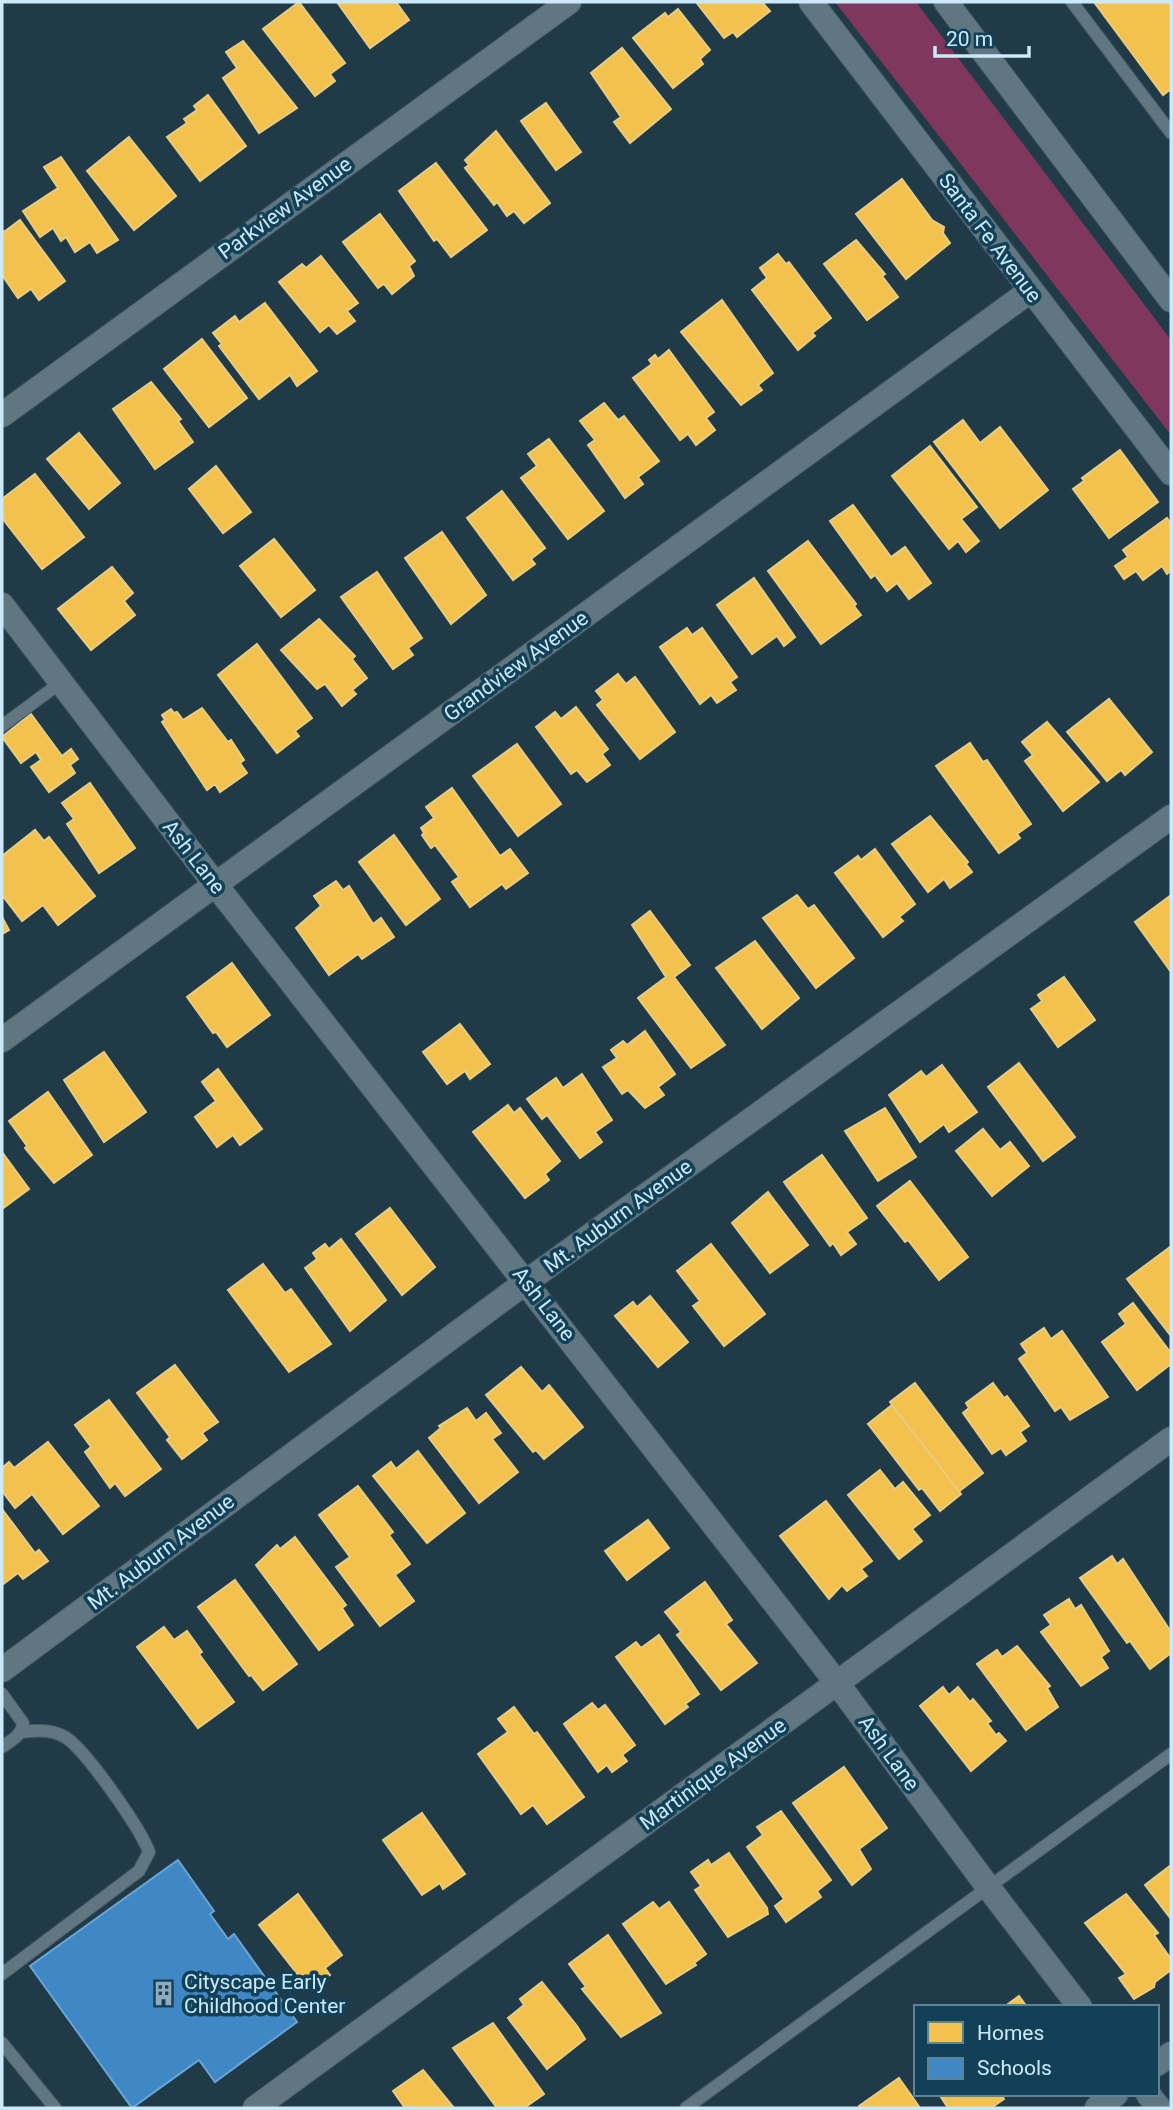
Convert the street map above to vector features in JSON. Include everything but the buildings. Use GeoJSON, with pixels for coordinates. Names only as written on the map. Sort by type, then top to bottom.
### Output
{"type":"FeatureCollection","features":[{"type":"Feature","properties":{"kind":"street","name":"Parkview Avenue"},"geometry":{"type":"LineString","coordinates":[[2,415],[569,2]]}},
{"type":"Feature","properties":{"kind":"street","name":"Santa Fe Avenue"},"geometry":{"type":"LineString","coordinates":[[811,2],[1171,473]]}},
{"type":"Feature","properties":{"kind":"street"},"geometry":{"type":"LineString","coordinates":[[946,2],[1171,300]]}},
{"type":"Feature","properties":{"kind":"street","name":"Grandview Avenue"},"geometry":{"type":"LineString","coordinates":[[2,1040],[1030,291]]}},
{"type":"Feature","properties":{"kind":"street","name":"Ash Lane"},"geometry":{"type":"LineString","coordinates":[[2,606],[837,1683],[1078,2005]]}},
{"type":"Feature","properties":{"kind":"street","name":"Mt. Auburn Avenue"},"geometry":{"type":"LineString","coordinates":[[2,1670],[526,1282],[1171,817]]}},
{"type":"Feature","properties":{"kind":"street","name":"Martinique Avenue"},"geometry":{"type":"LineString","coordinates":[[255,2108],[1171,1439]]}},
{"type":"Feature","properties":{"kind":"street"},"geometry":{"type":"LineString","coordinates":[[1097,2108],[1113,2096]]}},
{"type":"Feature","properties":{"kind":"lane"},"geometry":{"type":"LineString","coordinates":[[1072,2],[1171,133]]}},
{"type":"Feature","properties":{"kind":"lane"},"geometry":{"type":"LineString","coordinates":[[2,726],[60,683]]}},
{"type":"Feature","properties":{"kind":"lane"},"geometry":{"type":"LineString","coordinates":[[2,1694],[23,1723],[22,1732]]}},
{"type":"Feature","properties":{"kind":"lane"},"geometry":{"type":"LineString","coordinates":[[2,1747],[22,1732],[39,1730],[63,1735],[80,1750],[142,1835],[149,1852],[139,1871],[2,1974]]}},
{"type":"Feature","properties":{"kind":"lane"},"geometry":{"type":"LineString","coordinates":[[686,2108],[1171,1754]]}},
{"type":"Feature","properties":{"kind":"lane"},"geometry":{"type":"LineString","coordinates":[[2,2043],[55,2108]]}},
{"type":"Feature","properties":{"kind":"shaded area"},"geometry":{"type":"Polygon","coordinates":[[[835,2],[916,2],[1171,340],[1171,435],[835,2]]]}},
{"type":"Feature","properties":{"kind":"place","name":"Cityscape Early Childhood Center"},"geometry":{"type":"Point","coordinates":[164,1994]}}]}
